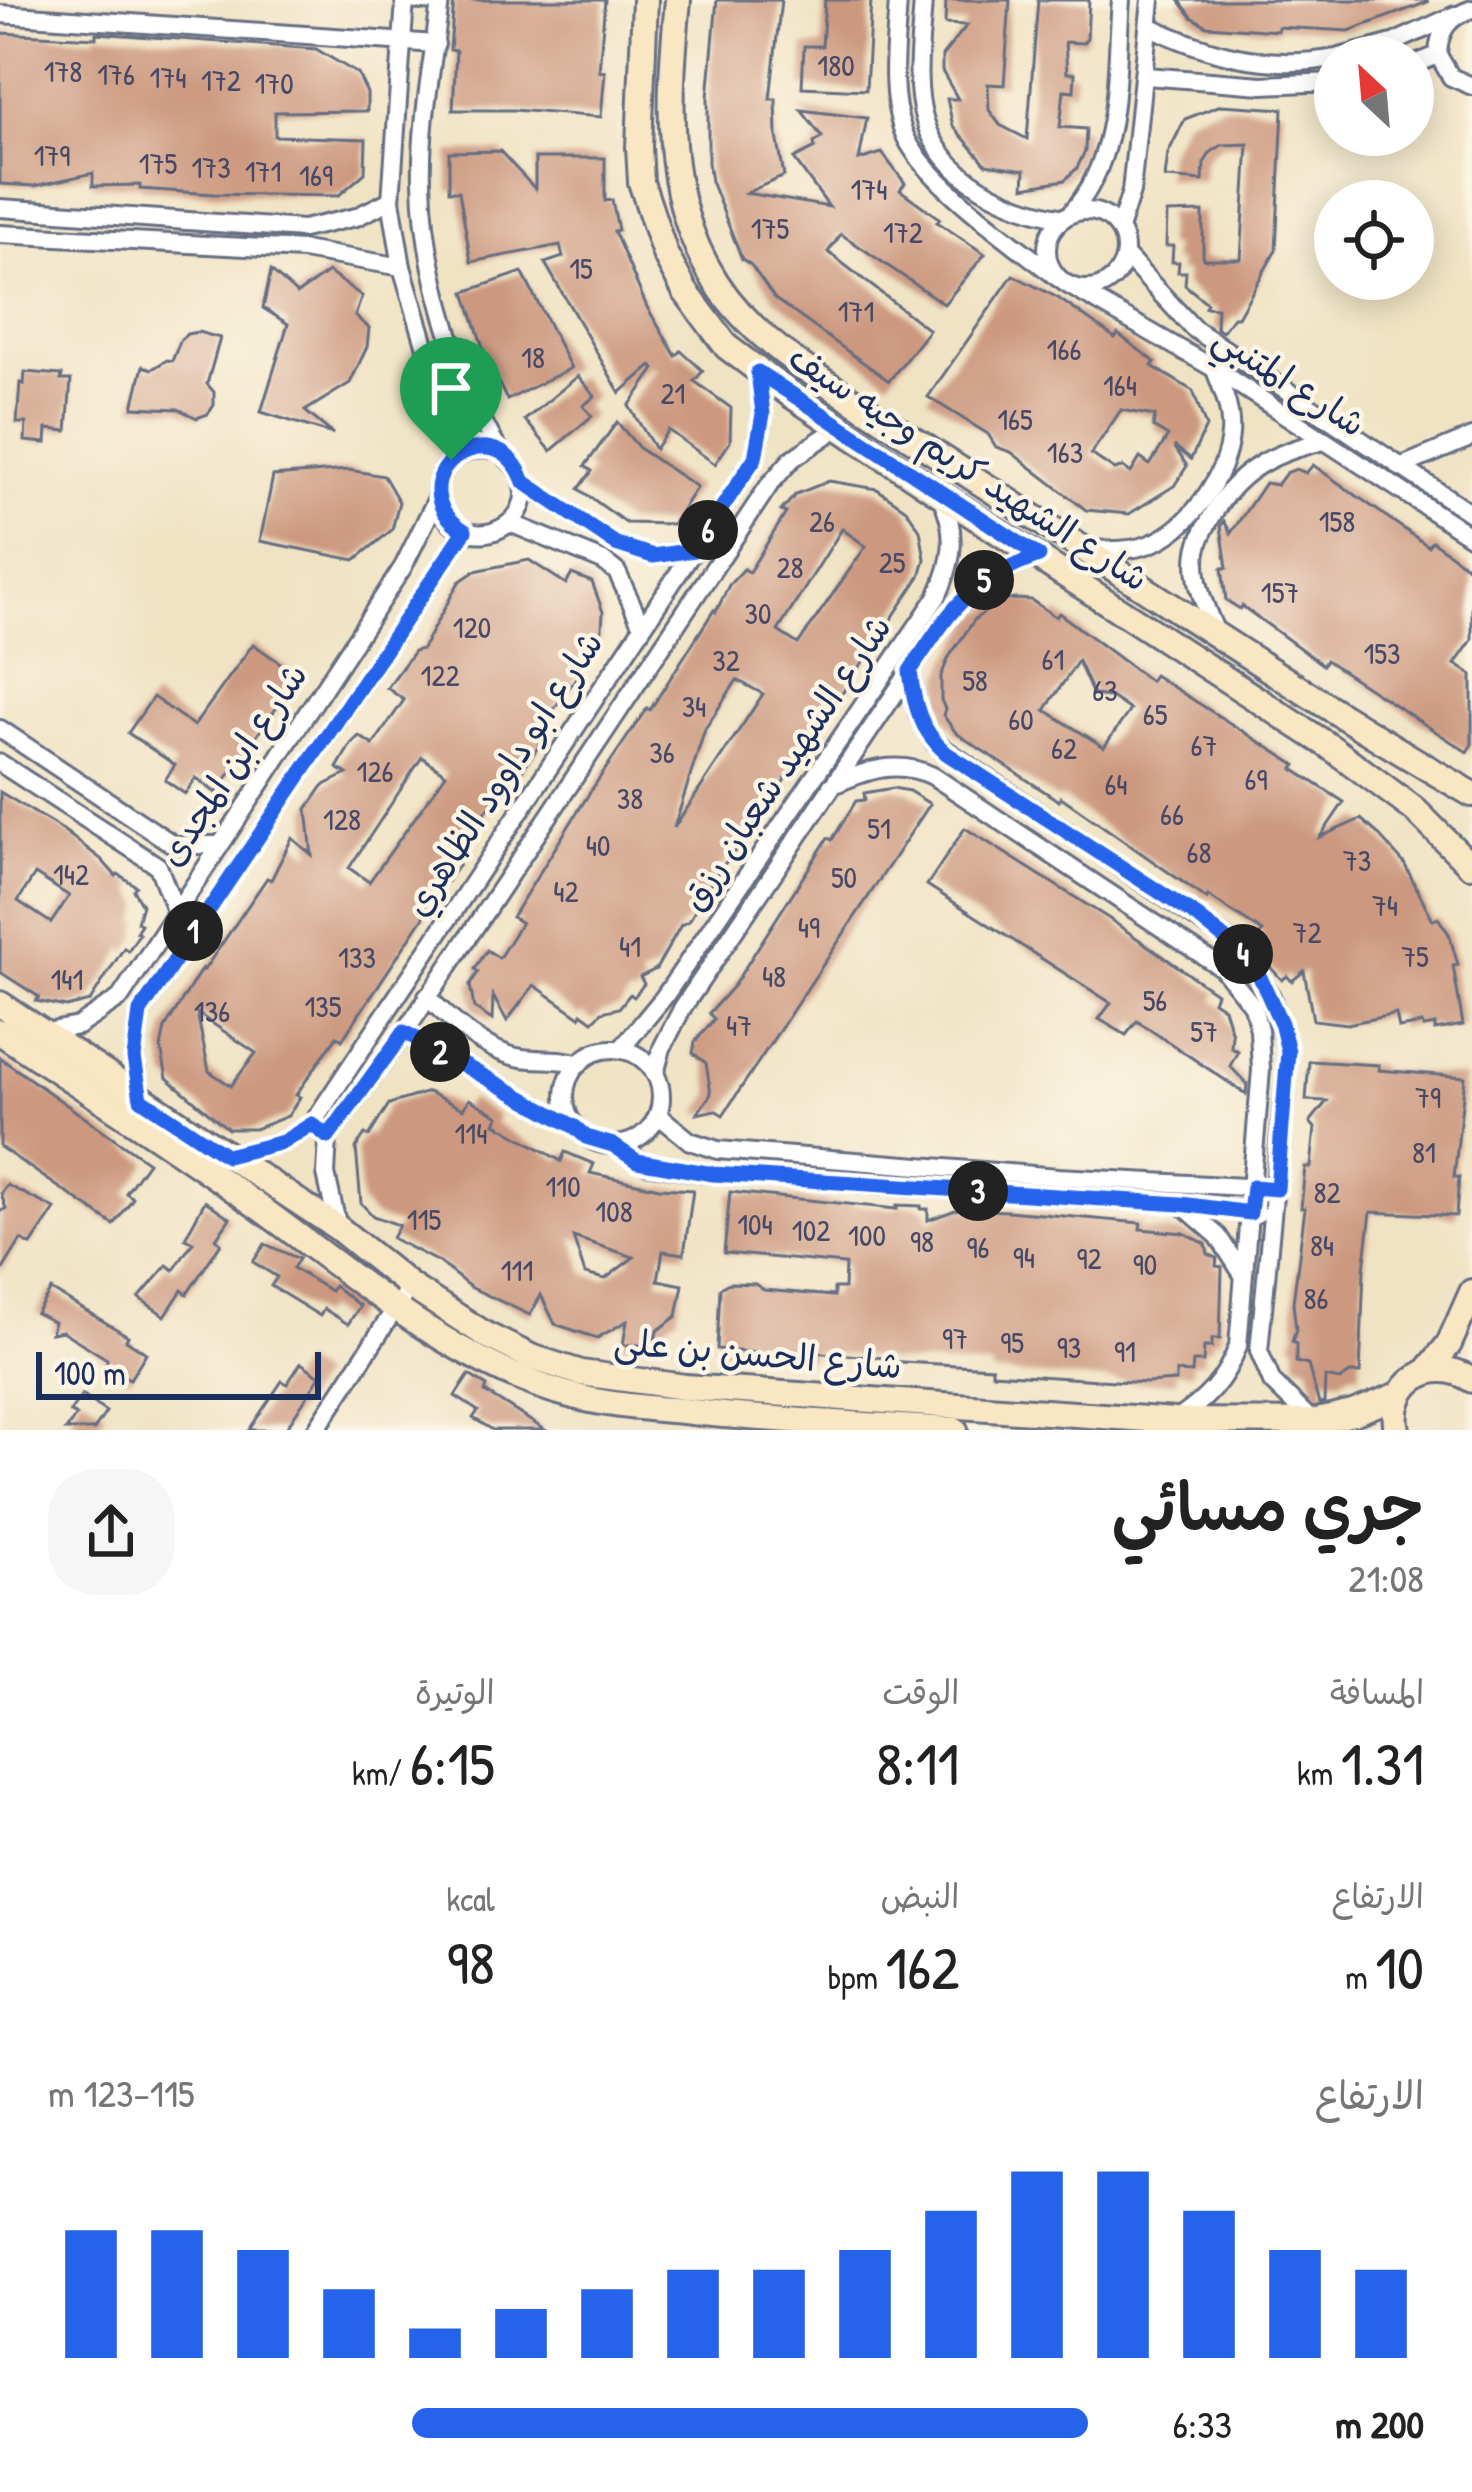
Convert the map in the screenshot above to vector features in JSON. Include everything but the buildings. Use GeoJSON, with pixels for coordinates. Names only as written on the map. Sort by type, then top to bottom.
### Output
{"type":"FeatureCollection","features":[{"type":"Feature","properties":{"kind":"street"},"geometry":{"type":"LineString","coordinates":[[451,460],[444,408],[402,267],[391,200],[404,0],[440,1],[422,182],[434,270],[459,362],[501,452],[524,482],[524,497],[510,523],[496,531],[465,531],[442,510],[438,495],[443,470],[451,460],[475,448],[501,452]]}},
{"type":"Feature","properties":{"kind":"street","name":"شارع الشهيد كريم وجيه سيف"},"geometry":{"type":"LineString","coordinates":[[644,0],[641,182],[653,225],[706,322],[758,372],[1360,769],[1415,810],[1472,869]]}},
{"type":"Feature","properties":{"kind":"street","name":"شارع الشهيد كريم وجيه سيف"},"geometry":{"type":"LineString","coordinates":[[678,0],[671,104],[676,182],[684,217],[701,256],[735,308],[812,373],[1472,794]]}},
{"type":"Feature","properties":{"kind":"street","name":"شارع المتنبي"},"geometry":{"type":"LineString","coordinates":[[898,0],[894,83],[902,130],[939,180],[1064,282],[1215,369],[1472,537]]}},
{"type":"Feature","properties":{"kind":"street"},"geometry":{"type":"LineString","coordinates":[[923,0],[920,96],[934,141],[963,172],[1009,205],[1067,216],[1088,211],[1106,216],[1119,229]]}},
{"type":"Feature","properties":{"kind":"street"},"geometry":{"type":"LineString","coordinates":[[1121,0],[1106,149],[1091,191],[1048,239],[1050,267],[1064,282],[1098,287],[1111,280],[1125,255],[1119,229],[1131,192],[1151,0]]}},
{"type":"Feature","properties":{"kind":"street"},"geometry":{"type":"LineString","coordinates":[[1468,10],[1444,26],[1438,55],[1451,77],[1469,88]]}},
{"type":"Feature","properties":{"kind":"street"},"geometry":{"type":"LineString","coordinates":[[1409,36],[1468,10]]}},
{"type":"Feature","properties":{"kind":"street"},"geometry":{"type":"LineString","coordinates":[[0,14],[436,44]]}},
{"type":"Feature","properties":{"kind":"street"},"geometry":{"type":"LineString","coordinates":[[1149,26],[1214,54],[1288,62],[1314,60]]}},
{"type":"Feature","properties":{"kind":"street"},"geometry":{"type":"LineString","coordinates":[[1434,57],[1438,55]]}},
{"type":"Feature","properties":{"kind":"street"},"geometry":{"type":"LineString","coordinates":[[1146,76],[1262,86],[1314,83]]}},
{"type":"Feature","properties":{"kind":"street"},"geometry":{"type":"LineString","coordinates":[[0,208],[303,229],[356,217],[391,200]]}},
{"type":"Feature","properties":{"kind":"street"},"geometry":{"type":"LineString","coordinates":[[303,229],[303,250]]}},
{"type":"Feature","properties":{"kind":"street"},"geometry":{"type":"LineString","coordinates":[[0,235],[303,250],[402,267]]}},
{"type":"Feature","properties":{"kind":"street","name":"شارع المتنبي"},"geometry":{"type":"LineString","coordinates":[[1125,255],[1192,328],[1472,514]]}},
{"type":"Feature","properties":{"kind":"street"},"geometry":{"type":"LineString","coordinates":[[1084,549],[1133,549],[1154,543],[1190,514],[1224,461],[1230,436],[1229,413],[1215,369]]}},
{"type":"Feature","properties":{"kind":"street","name":"شارع ابو داوود الظاهري"},"geometry":{"type":"LineString","coordinates":[[312,1124],[755,458],[763,414],[758,372]]}},
{"type":"Feature","properties":{"kind":"street","name":"شارع ابو داوود الظاهري"},"geometry":{"type":"LineString","coordinates":[[328,1137],[404,1032],[770,484],[792,459],[839,427]]}},
{"type":"Feature","properties":{"kind":"street"},"geometry":{"type":"LineString","coordinates":[[1400,467],[1472,437]]}},
{"type":"Feature","properties":{"kind":"street"},"geometry":{"type":"LineString","coordinates":[[1217,635],[1199,589],[1196,566],[1198,545],[1208,523],[1241,476],[1258,463],[1324,440]]}},
{"type":"Feature","properties":{"kind":"street"},"geometry":{"type":"LineString","coordinates":[[524,482],[616,544],[653,556],[694,550]]}},
{"type":"Feature","properties":{"kind":"street","name":"شارع الشهيد شعبان رزق"},"geometry":{"type":"LineString","coordinates":[[655,1073],[683,1007],[832,786],[948,574],[954,534],[940,494]]}},
{"type":"Feature","properties":{"kind":"street","name":"شارع ابن المجدى"},"geometry":{"type":"LineString","coordinates":[[46,1032],[77,1026],[120,998],[404,568],[438,495]]}},
{"type":"Feature","properties":{"kind":"street"},"geometry":{"type":"LineString","coordinates":[[510,523],[603,561],[617,572],[641,624]]}},
{"type":"Feature","properties":{"kind":"street","name":"شارع ابن المجدى"},"geometry":{"type":"LineString","coordinates":[[140,1012],[465,531]]}},
{"type":"Feature","properties":{"kind":"street","name":"شارع الشهيد شعبان رزق"},"geometry":{"type":"LineString","coordinates":[[621,1049],[664,998],[864,721],[910,671],[970,590],[1039,556]]}},
{"type":"Feature","properties":{"kind":"street"},"geometry":{"type":"LineString","coordinates":[[910,671],[918,714],[934,742],[1198,917],[1241,952],[1259,975],[1288,1051],[1259,1351],[1272,1382],[1313,1422]]}},
{"type":"Feature","properties":{"kind":"street"},"geometry":{"type":"LineString","coordinates":[[0,729],[174,845],[217,845]]}},
{"type":"Feature","properties":{"kind":"street"},"geometry":{"type":"LineString","coordinates":[[0,763],[158,866],[175,910]]}},
{"type":"Feature","properties":{"kind":"street"},"geometry":{"type":"LineString","coordinates":[[832,786],[858,774],[898,766],[933,776],[1222,968],[1253,1006],[1261,1070],[1238,1346],[1214,1391],[1175,1420]]}},
{"type":"Feature","properties":{"kind":"street"},"geometry":{"type":"LineString","coordinates":[[158,866],[174,845]]}},
{"type":"Feature","properties":{"kind":"street"},"geometry":{"type":"LineString","coordinates":[[427,996],[485,1044],[507,1054],[579,1064]]}},
{"type":"Feature","properties":{"kind":"street"},"geometry":{"type":"LineString","coordinates":[[120,998],[140,1012],[134,1058],[141,1099]]}},
{"type":"Feature","properties":{"kind":"street","name":"شارع الحسن بن على"},"geometry":{"type":"LineString","coordinates":[[0,1004],[338,1228],[403,1297],[531,1357],[580,1373],[631,1382],[1175,1420],[1313,1422],[1399,1395]]}},
{"type":"Feature","properties":{"kind":"street","name":"شارع الحسن بن على"},"geometry":{"type":"LineString","coordinates":[[0,1032],[403,1297],[494,1366],[565,1394],[624,1405],[787,1426],[955,1430]]}},
{"type":"Feature","properties":{"kind":"street"},"geometry":{"type":"LineString","coordinates":[[404,1032],[599,1143],[613,1145],[646,1164],[713,1174],[1181,1204],[1275,1215]]}},
{"type":"Feature","properties":{"kind":"street"},"geometry":{"type":"LineString","coordinates":[[575,1127],[565,1094],[579,1064],[597,1052],[621,1049],[646,1062],[655,1073],[660,1086],[658,1115],[640,1137],[613,1145]]}},
{"type":"Feature","properties":{"kind":"street"},"geometry":{"type":"LineString","coordinates":[[658,1115],[690,1141],[718,1150],[1277,1189]]}},
{"type":"Feature","properties":{"kind":"street"},"geometry":{"type":"LineString","coordinates":[[227,1156],[283,1142],[312,1124],[328,1137],[326,1174],[338,1228]]}},
{"type":"Feature","properties":{"kind":"street"},"geometry":{"type":"LineString","coordinates":[[1181,1204],[1218,1235],[1244,1276]]}},
{"type":"Feature","properties":{"kind":"street"},"geometry":{"type":"LineString","coordinates":[[1397,1430],[1394,1410],[1399,1395],[1449,1344],[1472,1292]]}},
{"type":"Feature","properties":{"kind":"street"},"geometry":{"type":"LineString","coordinates":[[316,1430],[403,1297]]}},
{"type":"Feature","properties":{"kind":"street"},"geometry":{"type":"LineString","coordinates":[[1428,1370],[1454,1370],[1472,1380]]}},
{"type":"Feature","properties":{"kind":"street"},"geometry":{"type":"LineString","coordinates":[[787,1394],[787,1426]]}},
{"type":"Feature","properties":{"kind":"route"},"geometry":{"type":"LineString","coordinates":[[758,372],[1039,556],[986,579],[958,603],[910,671],[918,714],[924,729],[946,753],[1198,917],[1241,952],[1259,975],[1271,996],[1288,1051],[1277,1189],[1253,1187],[1250,1213],[1181,1204],[666,1168],[637,1161],[613,1145],[586,1137],[404,1032],[328,1137],[312,1124],[283,1142],[227,1156],[141,1099],[134,1058],[140,1012],[465,531],[442,510],[438,495],[443,470],[451,460],[475,448],[501,452],[511,459],[524,482],[616,544],[653,556],[694,550],[755,458],[763,414],[758,372]]}}]}
